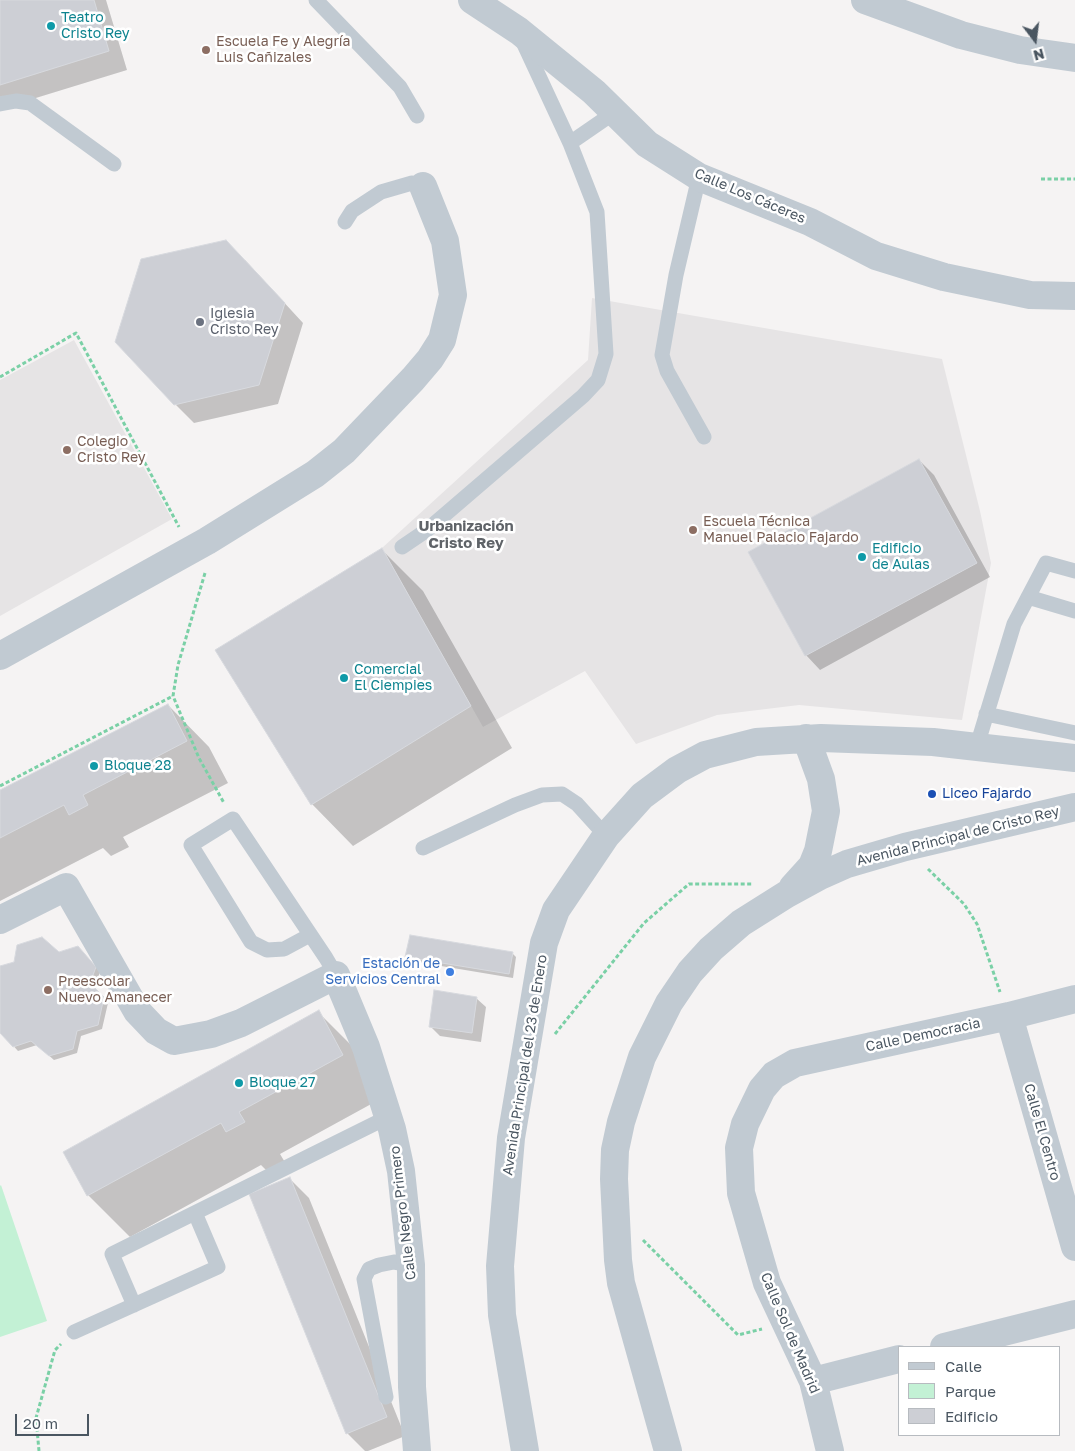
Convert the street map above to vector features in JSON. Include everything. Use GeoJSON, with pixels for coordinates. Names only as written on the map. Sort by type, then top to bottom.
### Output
{"type":"FeatureCollection","features":[{"type":"Feature","properties":{"kind":"street","name":"Calle Los Cáceres"},"geometry":{"type":"LineString","coordinates":[[472,0],[519,31],[615,112],[647,144],[700,177],[739,195],[810,222],[876,256],[944,277],[1030,294],[1075,296]]}},
{"type":"Feature","properties":{"kind":"street"},"geometry":{"type":"LineString","coordinates":[[865,0],[961,35],[1020,50],[1075,58]]}},
{"type":"Feature","properties":{"kind":"street"},"geometry":{"type":"LineString","coordinates":[[0,656],[199,560],[344,451],[430,359],[442,340],[453,295],[445,241],[423,186]]}},
{"type":"Feature","properties":{"kind":"street"},"geometry":{"type":"LineString","coordinates":[[787,894],[812,866],[818,851],[826,811],[821,779],[806,738]]}},
{"type":"Feature","properties":{"kind":"street","name":"Avenida Principal del 23 de Enero"},"geometry":{"type":"LineString","coordinates":[[525,1451],[502,1315],[500,1266],[511,1138],[544,943],[556,910],[606,836],[642,796],[677,770],[705,755],[756,742],[806,738],[933,742],[976,749],[1075,758]]}},
{"type":"Feature","properties":{"kind":"street","name":"Avenida Principal de Cristo Rey"},"geometry":{"type":"LineString","coordinates":[[668,1451],[621,1283],[614,1179],[615,1150],[621,1122],[642,1057],[669,1003],[690,972],[711,949],[741,923],[787,894],[847,864],[905,847],[1075,807]]}},
{"type":"Feature","properties":{"kind":"street"},"geometry":{"type":"LineString","coordinates":[[0,920],[66,886],[137,1011],[156,1031],[174,1041],[211,1034],[241,1023],[336,975]]}},
{"type":"Feature","properties":{"kind":"street","name":"Calle Negro Primero"},"geometry":{"type":"LineString","coordinates":[[336,975],[366,1047],[388,1117],[401,1171],[411,1265],[412,1387],[418,1451]]}},
{"type":"Feature","properties":{"kind":"street","name":"Calle Democracia"},"geometry":{"type":"LineString","coordinates":[[774,1074],[795,1063],[1075,1000]]}},
{"type":"Feature","properties":{"kind":"street","name":"Calle El Centro"},"geometry":{"type":"LineString","coordinates":[[1009,1016],[1075,1247]]}},
{"type":"Feature","properties":{"kind":"street","name":"Calle Sol de Madrid"},"geometry":{"type":"LineString","coordinates":[[774,1074],[762,1089],[745,1124],[739,1148],[738,1168],[741,1193],[753,1240],[767,1283],[784,1323],[813,1381],[830,1451]]}},
{"type":"Feature","properties":{"kind":"street"},"geometry":{"type":"LineString","coordinates":[[948,1346],[1075,1314]]}},
{"type":"Feature","properties":{"kind":"street"},"geometry":{"type":"LineString","coordinates":[[813,1381],[898,1359]]}},
{"type":"Feature","properties":{"kind":"lane"},"geometry":{"type":"LineString","coordinates":[[316,0],[400,88],[417,116]]}},
{"type":"Feature","properties":{"kind":"lane"},"geometry":{"type":"LineString","coordinates":[[402,547],[427,530],[583,396],[598,380],[606,354],[597,212],[570,143],[519,31]]}},
{"type":"Feature","properties":{"kind":"lane"},"geometry":{"type":"LineString","coordinates":[[0,104],[16,101],[30,103],[114,164]]}},
{"type":"Feature","properties":{"kind":"lane"},"geometry":{"type":"LineString","coordinates":[[570,143],[615,112]]}},
{"type":"Feature","properties":{"kind":"lane"},"geometry":{"type":"LineString","coordinates":[[700,177],[676,275],[662,355],[667,371],[704,437]]}},
{"type":"Feature","properties":{"kind":"lane"},"geometry":{"type":"LineString","coordinates":[[345,222],[352,211],[381,192],[412,183],[423,186]]}},
{"type":"Feature","properties":{"kind":"lane"},"geometry":{"type":"LineString","coordinates":[[976,749],[1014,624],[1046,563],[1075,571]]}},
{"type":"Feature","properties":{"kind":"lane"},"geometry":{"type":"LineString","coordinates":[[1028,597],[1075,611]]}},
{"type":"Feature","properties":{"kind":"lane"},"geometry":{"type":"LineString","coordinates":[[986,714],[1075,733]]}},
{"type":"Feature","properties":{"kind":"lane"},"geometry":{"type":"LineString","coordinates":[[423,848],[542,795],[562,794],[577,804],[606,836]]}},
{"type":"Feature","properties":{"kind":"lane"},"geometry":{"type":"LineString","coordinates":[[310,934],[284,949],[267,950],[251,942],[191,845],[233,819],[310,934],[336,975]]}},
{"type":"Feature","properties":{"kind":"lane"},"geometry":{"type":"LineString","coordinates":[[134,1305],[112,1254],[388,1117]]}},
{"type":"Feature","properties":{"kind":"lane"},"geometry":{"type":"LineString","coordinates":[[74,1332],[218,1267],[195,1213]]}},
{"type":"Feature","properties":{"kind":"lane"},"geometry":{"type":"LineString","coordinates":[[386,1397],[364,1279],[369,1269],[379,1265],[394,1262],[411,1265]]}},
{"type":"Feature","properties":{"kind":"path"},"geometry":{"type":"LineString","coordinates":[[1041,179],[1075,179]]}},
{"type":"Feature","properties":{"kind":"path"},"geometry":{"type":"LineString","coordinates":[[0,377],[76,333],[199,560],[173,696],[199,758],[233,819]]}},
{"type":"Feature","properties":{"kind":"path"},"geometry":{"type":"LineString","coordinates":[[0,786],[173,696]]}},
{"type":"Feature","properties":{"kind":"path"},"geometry":{"type":"LineString","coordinates":[[905,847],[964,904],[977,924],[1009,1016]]}},
{"type":"Feature","properties":{"kind":"path"},"geometry":{"type":"LineString","coordinates":[[552,1039],[644,922],[689,884],[750,883]]}},
{"type":"Feature","properties":{"kind":"path"},"geometry":{"type":"LineString","coordinates":[[617,1241],[640,1237],[738,1335],[784,1323]]}},
{"type":"Feature","properties":{"kind":"path"},"geometry":{"type":"LineString","coordinates":[[39,1451],[36,1418],[55,1350],[74,1332]]}},
{"type":"Feature","properties":{"kind":"shaded area","name":"Escuela Técnica Manuel Palacio Fajardo"},"geometry":{"type":"Polygon","coordinates":[[[592,298],[942,359],[991,563],[962,720],[799,705],[717,715],[636,744],[585,671],[483,727],[382,548],[588,360],[592,298]]]}},
{"type":"Feature","properties":{"kind":"shaded area","name":"Colegio Cristo Rey"},"geometry":{"type":"Polygon","coordinates":[[[74,340],[172,519],[0,616],[0,380],[74,340]]]}},
{"type":"Feature","properties":{"kind":"green space"},"geometry":{"type":"Polygon","coordinates":[[[0,1186],[47,1321],[0,1337],[0,1186]]]}},
{"type":"Feature","properties":{"kind":"building","name":"Teatro Cristo Rey"},"geometry":{"type":"Polygon","coordinates":[[[0,0],[94,0],[109,51],[0,85],[0,0]]]}},
{"type":"Feature","properties":{"kind":"building","name":"Iglesia Cristo Rey"},"geometry":{"type":"Polygon","coordinates":[[[226,240],[285,303],[259,385],[174,405],[115,342],[141,259],[226,240]]]}},
{"type":"Feature","properties":{"kind":"building","name":"Edificio de Aulas"},"geometry":{"type":"Polygon","coordinates":[[[919,459],[977,563],[805,656],[748,552],[919,459]]]}},
{"type":"Feature","properties":{"kind":"building","name":"Comercial El Ciempies"},"geometry":{"type":"Polygon","coordinates":[[[382,548],[471,706],[311,805],[215,650],[382,548]]]}},
{"type":"Feature","properties":{"kind":"building","name":"Bloque 28"},"geometry":{"type":"Polygon","coordinates":[[[168,704],[187,741],[83,795],[88,805],[69,815],[64,805],[0,838],[0,790],[168,704]]]}},
{"type":"Feature","properties":{"kind":"building"},"geometry":{"type":"Polygon","coordinates":[[[410,935],[513,952],[509,974],[405,957],[410,935]]]}},
{"type":"Feature","properties":{"kind":"building","name":"Preescolar Nuevo Amanecer"},"geometry":{"type":"Polygon","coordinates":[[[42,937],[59,952],[78,946],[96,967],[90,983],[104,997],[98,1025],[77,1031],[73,1049],[49,1056],[31,1041],[13,1047],[0,1033],[0,966],[14,962],[17,945],[42,937]]]}},
{"type":"Feature","properties":{"kind":"building","name":"Estación de Servicios Central"},"geometry":{"type":"Polygon","coordinates":[[[434,990],[477,997],[472,1033],[429,1027],[434,990]]]}},
{"type":"Feature","properties":{"kind":"building","name":"Bloque 27"},"geometry":{"type":"Polygon","coordinates":[[[319,1010],[343,1055],[239,1112],[245,1122],[226,1132],[221,1123],[87,1196],[63,1152],[319,1010]]]}},
{"type":"Feature","properties":{"kind":"building"},"geometry":{"type":"Polygon","coordinates":[[[290,1177],[387,1417],[346,1434],[249,1194],[290,1177]]]}},
{"type":"Feature","properties":{"kind":"place","name":"Teatro Cristo Rey"},"geometry":{"type":"Point","coordinates":[51,26]}},
{"type":"Feature","properties":{"kind":"place","name":"Escuela Fe y Alegría Luis Cañizales"},"geometry":{"type":"Point","coordinates":[206,50]}},
{"type":"Feature","properties":{"kind":"place","name":"Iglesia Cristo Rey"},"geometry":{"type":"Point","coordinates":[200,322]}},
{"type":"Feature","properties":{"kind":"place","name":"Colegio Cristo Rey"},"geometry":{"type":"Point","coordinates":[67,450]}},
{"type":"Feature","properties":{"kind":"place","name":"Escuela Técnica Manuel Palacio Fajardo"},"geometry":{"type":"Point","coordinates":[693,530]}},
{"type":"Feature","properties":{"kind":"place","name":"Edificio de Aulas"},"geometry":{"type":"Point","coordinates":[862,557]}},
{"type":"Feature","properties":{"kind":"place","name":"Comercial El Ciempies"},"geometry":{"type":"Point","coordinates":[344,678]}},
{"type":"Feature","properties":{"kind":"place","name":"Bloque 28"},"geometry":{"type":"Point","coordinates":[94,766]}},
{"type":"Feature","properties":{"kind":"place","name":"Liceo Fajardo"},"geometry":{"type":"Point","coordinates":[932,794]}},
{"type":"Feature","properties":{"kind":"place","name":"Estación de Servicios Central"},"geometry":{"type":"Point","coordinates":[450,972]}},
{"type":"Feature","properties":{"kind":"place","name":"Preescolar Nuevo Amanecer"},"geometry":{"type":"Point","coordinates":[48,990]}},
{"type":"Feature","properties":{"kind":"place","name":"Bloque 27"},"geometry":{"type":"Point","coordinates":[239,1083]}},
{"type":"Feature","properties":{"kind":"district","name":"Urbanización Cristo Rey"},"geometry":{"type":"Point","coordinates":[466,534]}}]}
